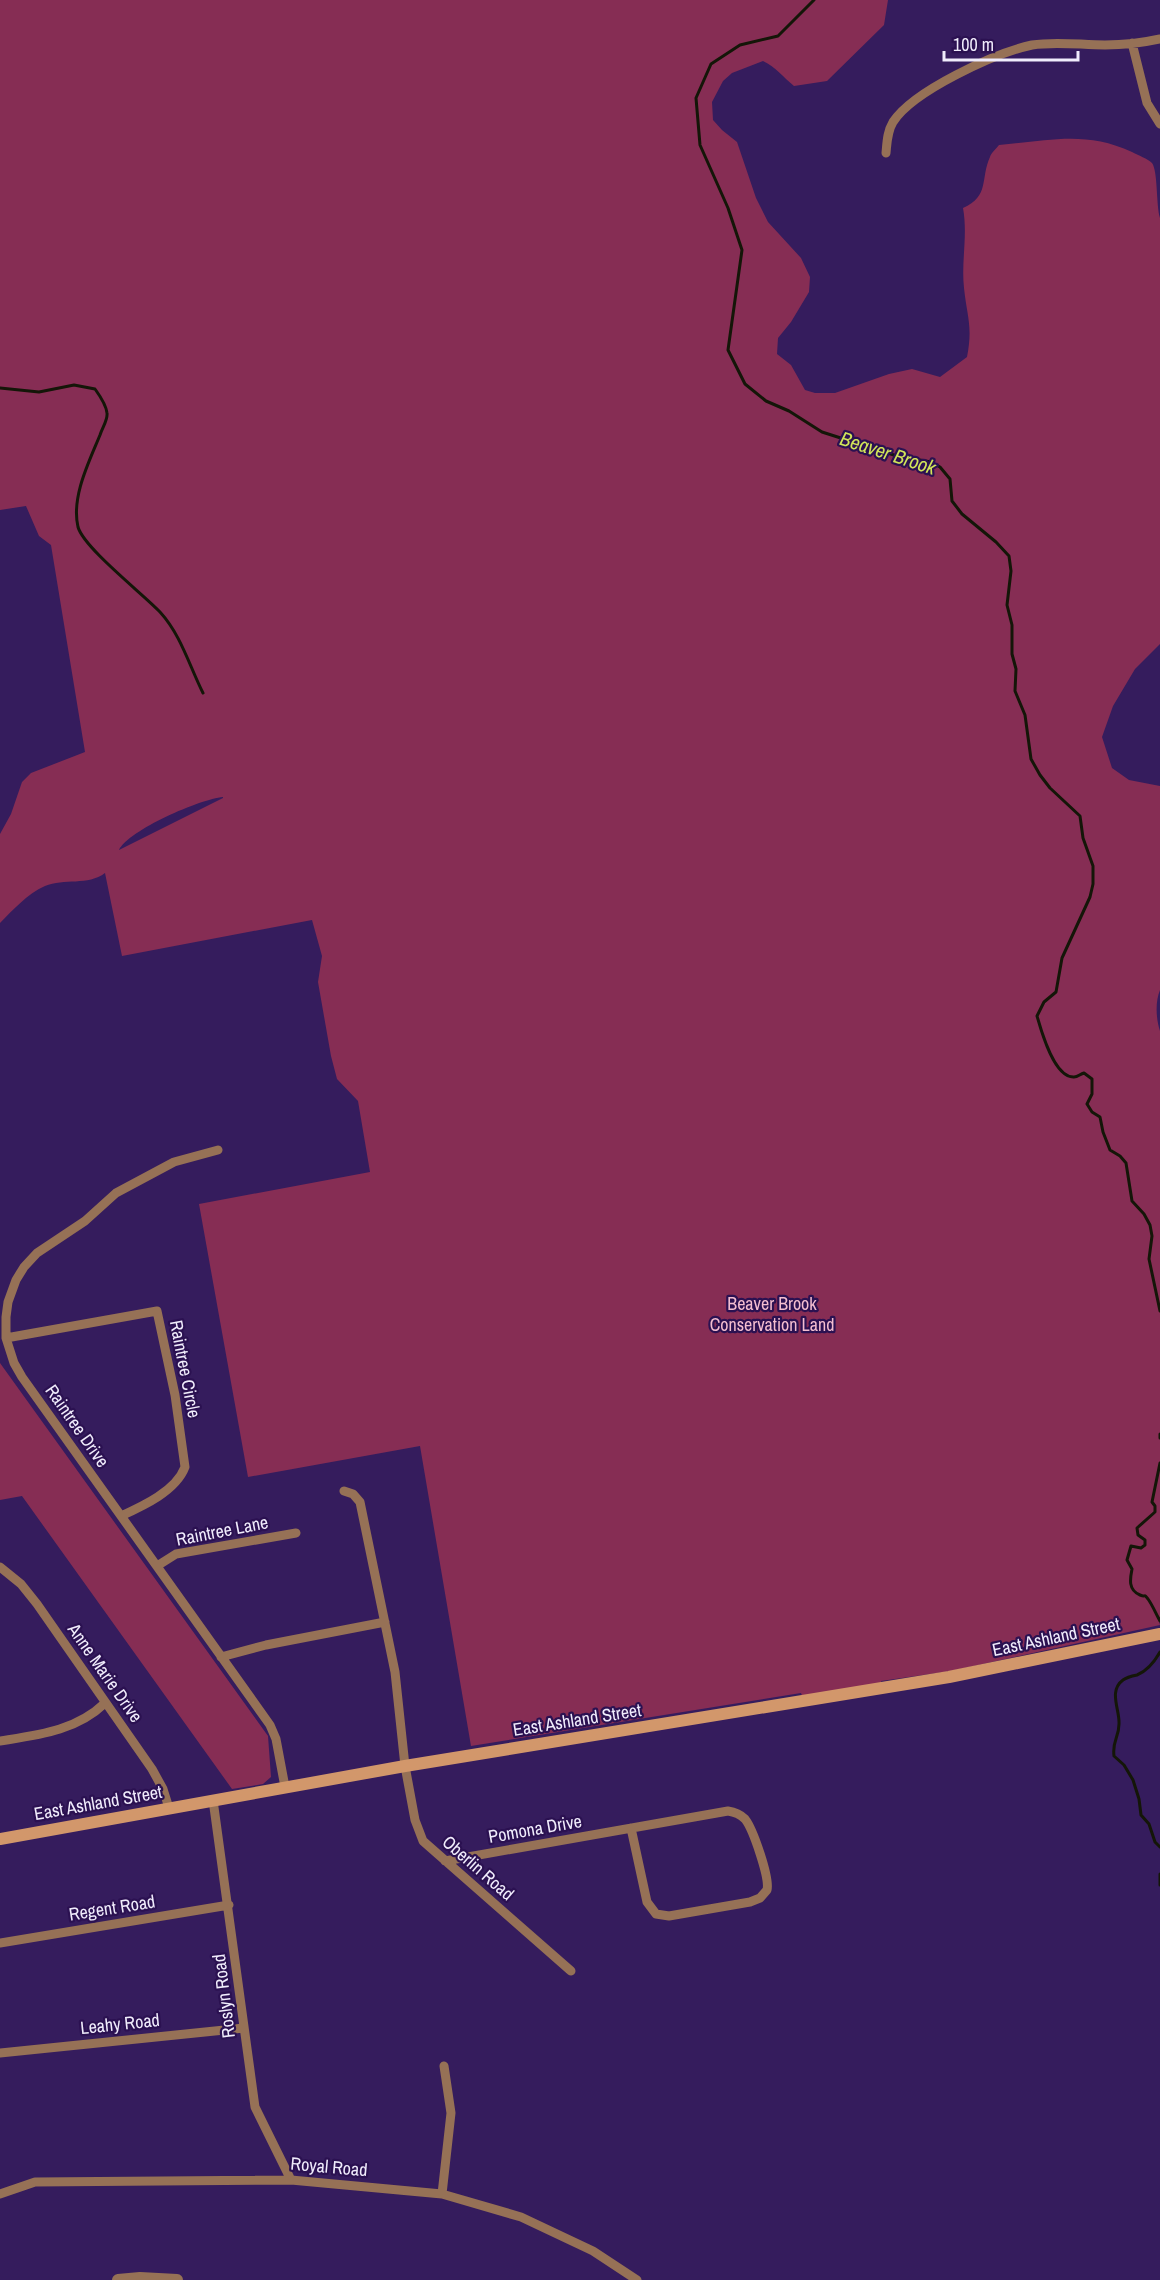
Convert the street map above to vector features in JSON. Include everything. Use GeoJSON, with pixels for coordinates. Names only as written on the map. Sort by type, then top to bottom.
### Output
{"type":"FeatureCollection","features":[{"type":"Feature","properties":{"kind":"main road","name":"East Ashland Street"},"geometry":{"type":"LineString","coordinates":[[0,1839],[405,1766],[949,1677],[1159,1634]]}},
{"type":"Feature","properties":{"kind":"street"},"geometry":{"type":"LineString","coordinates":[[886,153],[887,138],[892,124],[901,112],[931,89],[987,61],[1031,46],[1050,43],[1107,45],[1132,44],[1160,39]]}},
{"type":"Feature","properties":{"kind":"street"},"geometry":{"type":"LineString","coordinates":[[1132,44],[1147,103],[1160,124]]}},
{"type":"Feature","properties":{"kind":"street","name":"Raintree Drive"},"geometry":{"type":"LineString","coordinates":[[218,1150],[174,1162],[116,1193],[85,1221],[38,1253],[24,1267],[16,1280],[8,1302],[6,1338],[14,1363],[22,1377],[270,1725],[276,1739],[285,1787]]}},
{"type":"Feature","properties":{"kind":"street","name":"Raintree Circle"},"geometry":{"type":"LineString","coordinates":[[6,1338],[157,1311],[175,1395],[185,1467],[180,1478],[165,1490],[121,1516]]}},
{"type":"Feature","properties":{"kind":"street","name":"Oberlin Road"},"geometry":{"type":"LineString","coordinates":[[344,1491],[353,1494],[360,1502],[395,1672],[405,1766],[418,1831],[423,1841],[571,1971]]}},
{"type":"Feature","properties":{"kind":"street","name":"Raintree Lane"},"geometry":{"type":"LineString","coordinates":[[157,1566],[176,1554],[296,1533]]}},
{"type":"Feature","properties":{"kind":"street","name":"Anne Marie Drive"},"geometry":{"type":"LineString","coordinates":[[0,1567],[21,1584],[152,1769],[163,1789],[169,1808]]}},
{"type":"Feature","properties":{"kind":"street"},"geometry":{"type":"LineString","coordinates":[[221,1657],[266,1645],[385,1623]]}},
{"type":"Feature","properties":{"kind":"street"},"geometry":{"type":"LineString","coordinates":[[0,1741],[44,1735],[76,1723],[105,1703]]}},
{"type":"Feature","properties":{"kind":"street","name":"Roslyn Road"},"geometry":{"type":"LineString","coordinates":[[213,1800],[255,2107],[291,2180]]}},
{"type":"Feature","properties":{"kind":"street","name":"Pomona Drive"},"geometry":{"type":"LineString","coordinates":[[445,1861],[631,1828],[728,1811],[739,1814],[746,1821],[766,1875],[767,1890],[760,1898],[750,1902],[669,1916],[656,1914],[647,1902],[631,1828]]}},
{"type":"Feature","properties":{"kind":"street","name":"Regent Road"},"geometry":{"type":"LineString","coordinates":[[0,1943],[229,1905]]}},
{"type":"Feature","properties":{"kind":"street","name":"Leahy Road"},"geometry":{"type":"LineString","coordinates":[[0,2053],[244,2028]]}},
{"type":"Feature","properties":{"kind":"street"},"geometry":{"type":"LineString","coordinates":[[442,2194],[451,2113],[444,2066]]}},
{"type":"Feature","properties":{"kind":"street","name":"Royal Road"},"geometry":{"type":"LineString","coordinates":[[0,2194],[35,2182],[291,2180],[442,2194],[521,2217],[593,2251],[637,2280]]}},
{"type":"Feature","properties":{"kind":"street"},"geometry":{"type":"LineString","coordinates":[[118,2280],[141,2278],[177,2280]]}},
{"type":"Feature","properties":{"kind":"green space","name":"Beaver Brook Conservation Land"},"geometry":{"type":"Polygon","coordinates":[[[0,0],[888,0],[884,25],[827,81],[794,86],[776,69],[763,61],[732,73],[723,81],[712,102],[713,120],[737,142],[756,198],[768,222],[801,258],[810,277],[809,292],[791,322],[778,338],[777,354],[791,365],[805,390],[815,393],[835,393],[889,374],[912,369],[940,377],[967,357],[969,329],[963,278],[965,229],[963,208],[972,203],[981,192],[987,165],[999,145],[1082,139],[1115,145],[1152,163],[1160,218],[1160,644],[1135,669],[1113,706],[1102,737],[1112,768],[1129,780],[1160,786],[1160,990],[1157,1010],[1160,1031],[1160,1617],[1158,1618],[1160,1625],[951,1671],[881,1681],[883,1688],[804,1701],[801,1693],[471,1746],[420,1446],[248,1477],[199,1204],[370,1172],[358,1101],[337,1079],[331,1056],[318,982],[322,956],[312,920],[122,956],[105,873],[84,881],[60,882],[38,889],[0,923],[0,834],[11,814],[22,782],[31,773],[85,752],[51,545],[39,536],[26,506],[0,510],[0,0]],[[223,798],[198,803],[150,825],[125,842],[119,850],[223,798]]]}},
{"type":"Feature","properties":{"kind":"green space"},"geometry":{"type":"Polygon","coordinates":[[[0,1363],[268,1736],[271,1777],[263,1784],[232,1789],[22,1496],[0,1500],[0,1363]]]}},
{"type":"Feature","properties":{"kind":"waterway","name":"Beaver Brook"},"geometry":{"type":"LineString","coordinates":[[814,0],[778,36],[740,45],[711,64],[696,98],[700,145],[728,208],[742,250],[728,350],[745,384],[766,401],[789,411],[822,432],[897,456],[931,462],[940,467],[950,479],[952,501],[962,514],[1009,556],[1011,571],[1007,605],[1012,625],[1012,654],[1016,669],[1015,691],[1025,715],[1031,759],[1050,788],[1080,816],[1083,838],[1093,866],[1090,897],[1062,958],[1056,992],[1044,1002],[1037,1016],[1050,1052],[1060,1070],[1074,1077],[1084,1073],[1092,1079],[1092,1094],[1087,1104],[1092,1112],[1100,1117],[1110,1150],[1126,1163],[1132,1201],[1150,1225],[1152,1236],[1149,1259],[1160,1311]]}},
{"type":"Feature","properties":{"kind":"waterway"},"geometry":{"type":"LineString","coordinates":[[0,388],[39,392],[74,385],[95,389],[99,394],[107,416],[79,492],[76,516],[78,527],[91,547],[167,621],[179,640],[203,693]]}},
{"type":"Feature","properties":{"kind":"waterway","name":"Beaver Brook"},"geometry":{"type":"LineString","coordinates":[[1160,1463],[1152,1502],[1155,1512],[1137,1528],[1138,1535],[1145,1540],[1145,1545],[1141,1548],[1131,1546],[1127,1560],[1132,1569],[1130,1580],[1133,1590],[1148,1599],[1160,1621]]}},
{"type":"Feature","properties":{"kind":"waterway","name":"Beaver Brook"},"geometry":{"type":"LineString","coordinates":[[1160,1652],[1144,1671],[1123,1680],[1116,1690],[1119,1729],[1114,1751],[1114,1756],[1124,1765],[1133,1780],[1141,1815],[1149,1824],[1155,1842],[1160,1847]]}},
{"type":"Feature","properties":{"kind":"waterway","name":"Beaver Brook"},"geometry":{"type":"LineString","coordinates":[[1160,1874],[1160,1885]]}}]}
